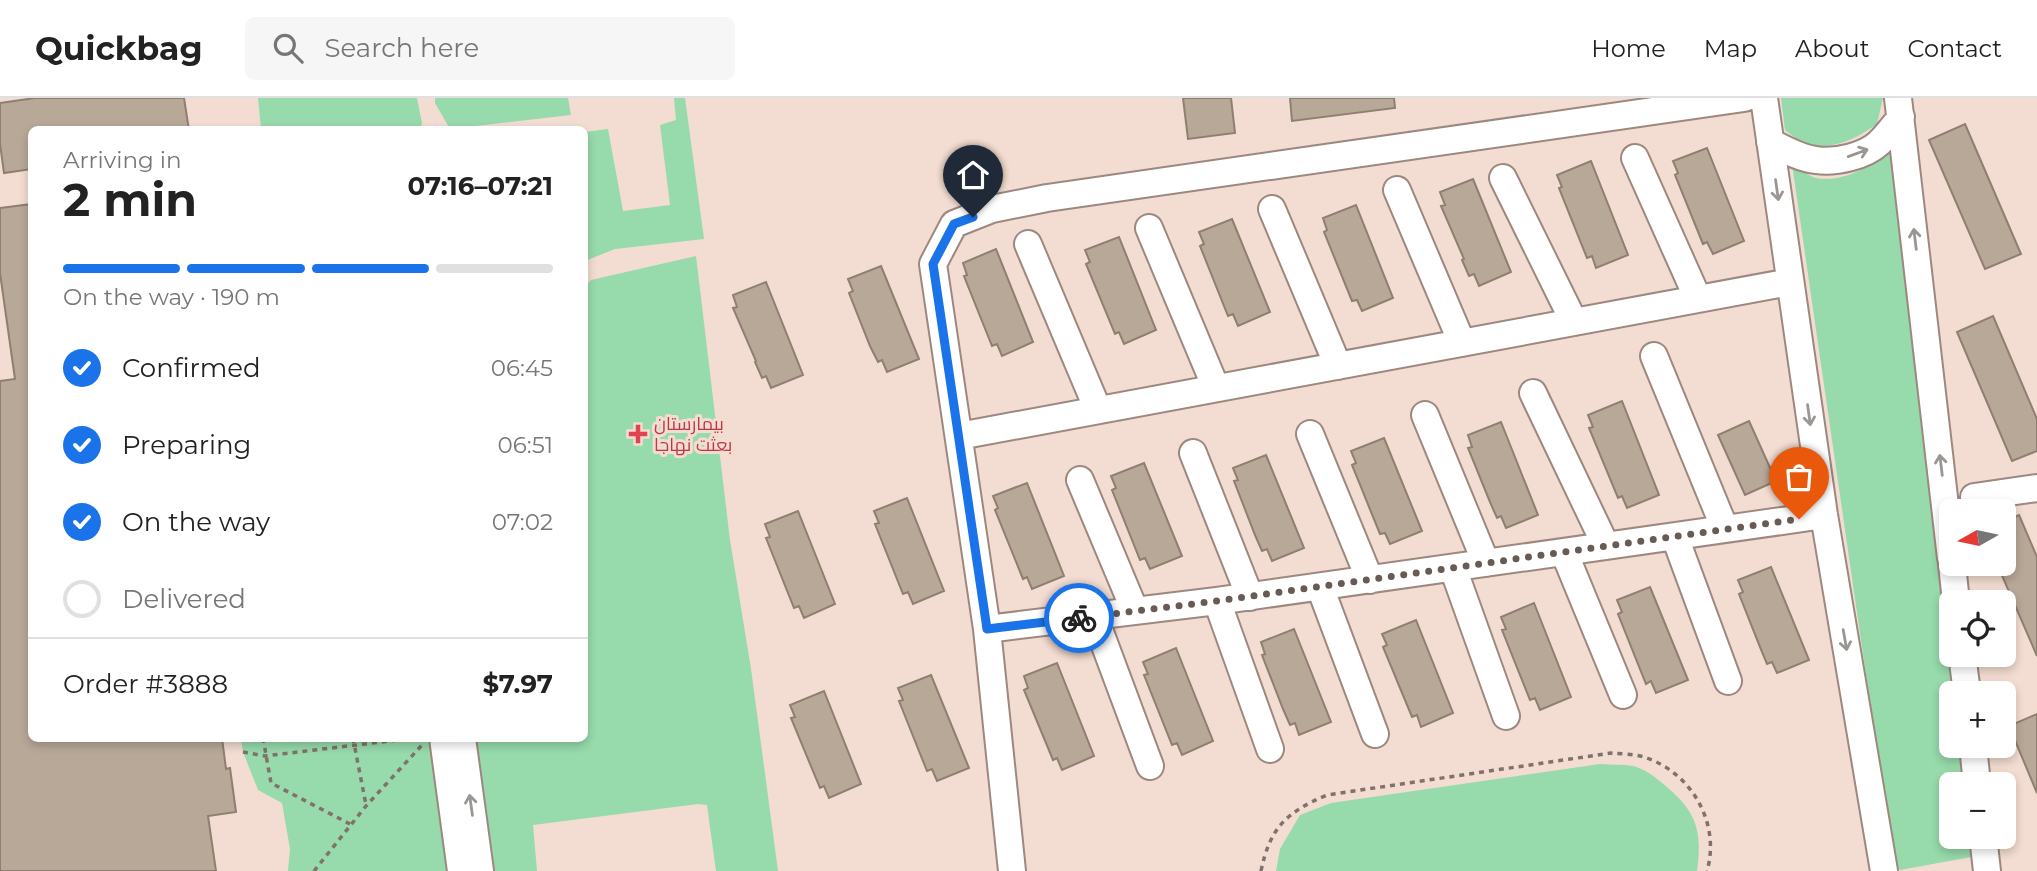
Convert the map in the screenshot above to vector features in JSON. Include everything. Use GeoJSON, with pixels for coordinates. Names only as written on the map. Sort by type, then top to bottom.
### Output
{"type":"FeatureCollection","features":[{"type":"Feature","properties":{"kind":"street"},"geometry":{"type":"LineString","coordinates":[[1012,871],[987,629],[933,264],[954,224],[992,209],[1046,198],[1744,98]]}},
{"type":"Feature","properties":{"kind":"street"},"geometry":{"type":"LineString","coordinates":[[1764,98],[1824,515],[1884,871]]}},
{"type":"Feature","properties":{"kind":"street"},"geometry":{"type":"LineString","coordinates":[[1770,142],[1815,160],[1859,155],[1878,145],[1899,108]]}},
{"type":"Feature","properties":{"kind":"street"},"geometry":{"type":"LineString","coordinates":[[1899,108],[1944,499]]}},
{"type":"Feature","properties":{"kind":"street"},"geometry":{"type":"LineString","coordinates":[[1635,158],[1698,299]]}},
{"type":"Feature","properties":{"kind":"street"},"geometry":{"type":"LineString","coordinates":[[1503,178],[1574,322]]}},
{"type":"Feature","properties":{"kind":"street"},"geometry":{"type":"LineString","coordinates":[[1397,190],[1462,343]]}},
{"type":"Feature","properties":{"kind":"street"},"geometry":{"type":"LineString","coordinates":[[1272,209],[1338,366]]}},
{"type":"Feature","properties":{"kind":"street"},"geometry":{"type":"LineString","coordinates":[[1149,228],[1216,388]]}},
{"type":"Feature","properties":{"kind":"street"},"geometry":{"type":"LineString","coordinates":[[1028,244],[1098,410]]}},
{"type":"Feature","properties":{"kind":"street"},"geometry":{"type":"LineString","coordinates":[[959,436],[1790,282]]}},
{"type":"Feature","properties":{"kind":"street"},"geometry":{"type":"LineString","coordinates":[[1654,356],[1725,529]]}},
{"type":"Feature","properties":{"kind":"street"},"geometry":{"type":"LineString","coordinates":[[1533,393],[1606,546]]}},
{"type":"Feature","properties":{"kind":"street"},"geometry":{"type":"LineString","coordinates":[[1424,415],[1486,563]]}},
{"type":"Feature","properties":{"kind":"street"},"geometry":{"type":"LineString","coordinates":[[1310,434],[1370,580]]}},
{"type":"Feature","properties":{"kind":"street"},"geometry":{"type":"LineString","coordinates":[[1193,453],[1250,597]]}},
{"type":"Feature","properties":{"kind":"street"},"geometry":{"type":"LineString","coordinates":[[1080,480],[1135,611]]}},
{"type":"Feature","properties":{"kind":"street"},"geometry":{"type":"LineString","coordinates":[[1974,497],[2037,488]]}},
{"type":"Feature","properties":{"kind":"street"},"geometry":{"type":"LineString","coordinates":[[987,629],[1250,597],[1824,515]]}},
{"type":"Feature","properties":{"kind":"street"},"geometry":{"type":"LineString","coordinates":[[1675,537],[1728,681]]}},
{"type":"Feature","properties":{"kind":"street"},"geometry":{"type":"LineString","coordinates":[[1564,552],[1623,695]]}},
{"type":"Feature","properties":{"kind":"street"},"geometry":{"type":"LineString","coordinates":[[1454,568],[1506,716]]}},
{"type":"Feature","properties":{"kind":"street"},"geometry":{"type":"LineString","coordinates":[[1320,587],[1375,734]]}},
{"type":"Feature","properties":{"kind":"street"},"geometry":{"type":"LineString","coordinates":[[1217,601],[1270,749]]}},
{"type":"Feature","properties":{"kind":"street"},"geometry":{"type":"LineString","coordinates":[[1094,616],[1150,766]]}},
{"type":"Feature","properties":{"kind":"street"},"geometry":{"type":"LineString","coordinates":[[444,742],[461,871]]}},
{"type":"Feature","properties":{"kind":"street"},"geometry":{"type":"LineString","coordinates":[[463,742],[480,871]]}},
{"type":"Feature","properties":{"kind":"street"},"geometry":{"type":"LineString","coordinates":[[1984,849],[1987,871]]}},
{"type":"Feature","properties":{"kind":"path"},"geometry":{"type":"LineString","coordinates":[[263,742],[271,783],[351,824]]}},
{"type":"Feature","properties":{"kind":"path"},"geometry":{"type":"LineString","coordinates":[[354,742],[366,806]]}},
{"type":"Feature","properties":{"kind":"path"},"geometry":{"type":"LineString","coordinates":[[243,752],[265,756],[384,742]]}},
{"type":"Feature","properties":{"kind":"path"},"geometry":{"type":"LineString","coordinates":[[314,871],[366,806],[424,742]]}},
{"type":"Feature","properties":{"kind":"path"},"geometry":{"type":"LineString","coordinates":[[1261,871],[1265,849],[1280,825],[1301,806],[1327,795],[1611,753],[1643,757],[1663,766],[1673,771],[1696,795],[1709,825],[1711,858],[1707,871]]}},
{"type":"Feature","properties":{"kind":"green space"},"geometry":{"type":"Polygon","coordinates":[[[258,98],[417,98],[422,123],[421,126],[261,126],[258,98]]]}},
{"type":"Feature","properties":{"kind":"green space"},"geometry":{"type":"Polygon","coordinates":[[[435,98],[568,98],[571,115],[476,126],[448,126],[435,103],[435,98]]]}},
{"type":"Feature","properties":{"kind":"green space"},"geometry":{"type":"Polygon","coordinates":[[[674,98],[685,98],[704,239],[615,249],[588,260],[588,132],[608,129],[623,211],[670,205],[660,125],[676,120],[674,98]]]}},
{"type":"Feature","properties":{"kind":"green space"},"geometry":{"type":"Polygon","coordinates":[[[1781,98],[1883,98],[1877,124],[1845,142],[1819,146],[1803,143],[1785,130],[1781,98]]]}},
{"type":"Feature","properties":{"kind":"green space"},"geometry":{"type":"Polygon","coordinates":[[[1893,147],[1942,590],[1939,590],[1939,667],[1950,667],[1952,681],[1939,681],[1939,758],[1960,758],[1962,772],[1939,772],[1939,849],[1970,849],[1971,857],[1900,870],[1893,861],[1792,164],[1816,178],[1827,179],[1848,175],[1877,160],[1893,147]]]}},
{"type":"Feature","properties":{"kind":"green space"},"geometry":{"type":"Polygon","coordinates":[[[696,256],[730,540],[751,669],[778,871],[716,871],[707,805],[698,804],[533,825],[537,871],[493,871],[473,742],[588,742],[588,284],[591,280],[696,256]]]}},
{"type":"Feature","properties":{"kind":"green space"},"geometry":{"type":"Polygon","coordinates":[[[241,742],[430,742],[448,871],[288,871],[290,849],[282,803],[258,790],[241,742]]]}},
{"type":"Feature","properties":{"kind":"green space"},"geometry":{"type":"Polygon","coordinates":[[[1600,764],[1640,768],[1673,792],[1694,820],[1699,842],[1697,871],[1276,871],[1280,849],[1300,815],[1331,803],[1600,764]]]}},
{"type":"Feature","properties":{"kind":"building"},"geometry":{"type":"Polygon","coordinates":[[[35,98],[184,98],[188,126],[28,126],[28,170],[4,173],[0,144],[0,103],[35,98]]]}},
{"type":"Feature","properties":{"kind":"building"},"geometry":{"type":"Polygon","coordinates":[[[1183,98],[1231,98],[1235,133],[1188,139],[1183,98]]]}},
{"type":"Feature","properties":{"kind":"building"},"geometry":{"type":"Polygon","coordinates":[[[1290,98],[1394,98],[1395,108],[1292,121],[1290,98]]]}},
{"type":"Feature","properties":{"kind":"building"},"geometry":{"type":"Polygon","coordinates":[[[1965,124],[2021,254],[1985,269],[1929,140],[1965,124]]]}},
{"type":"Feature","properties":{"kind":"building"},"geometry":{"type":"Polygon","coordinates":[[[1707,148],[1744,241],[1713,254],[1707,242],[1703,244],[1675,175],[1678,173],[1673,161],[1707,148]]]}},
{"type":"Feature","properties":{"kind":"building"},"geometry":{"type":"Polygon","coordinates":[[[1591,161],[1628,255],[1596,268],[1592,256],[1587,258],[1559,188],[1562,187],[1557,175],[1591,161]]]}},
{"type":"Feature","properties":{"kind":"building"},"geometry":{"type":"Polygon","coordinates":[[[1473,179],[1511,272],[1479,286],[1474,274],[1469,276],[1462,260],[1464,259],[1441,206],[1445,205],[1440,192],[1473,179]]]}},
{"type":"Feature","properties":{"kind":"building"},"geometry":{"type":"Polygon","coordinates":[[[28,204],[28,742],[223,742],[226,769],[230,768],[236,812],[208,816],[216,871],[0,871],[0,381],[15,379],[0,273],[0,208],[28,204]]]}},
{"type":"Feature","properties":{"kind":"building"},"geometry":{"type":"Polygon","coordinates":[[[1356,205],[1393,298],[1362,311],[1357,300],[1352,301],[1324,232],[1327,230],[1323,218],[1356,205]]]}},
{"type":"Feature","properties":{"kind":"building"},"geometry":{"type":"Polygon","coordinates":[[[1232,219],[1270,312],[1238,326],[1233,314],[1228,316],[1200,246],[1204,244],[1199,232],[1232,219]]]}},
{"type":"Feature","properties":{"kind":"building"},"geometry":{"type":"Polygon","coordinates":[[[1119,237],[1156,330],[1124,344],[1119,332],[1115,334],[1086,264],[1090,262],[1085,250],[1119,237]]]}},
{"type":"Feature","properties":{"kind":"building"},"geometry":{"type":"Polygon","coordinates":[[[996,249],[1033,342],[1002,356],[997,344],[992,346],[964,276],[967,275],[963,263],[996,249]]]}},
{"type":"Feature","properties":{"kind":"building"},"geometry":{"type":"Polygon","coordinates":[[[881,266],[919,359],[887,372],[882,360],[878,362],[870,346],[849,293],[853,291],[848,279],[881,266]]]}},
{"type":"Feature","properties":{"kind":"building"},"geometry":{"type":"Polygon","coordinates":[[[766,282],[803,375],[771,388],[766,376],[762,378],[733,308],[737,307],[733,295],[766,282]]]}},
{"type":"Feature","properties":{"kind":"building"},"geometry":{"type":"Polygon","coordinates":[[[1993,316],[2037,419],[2037,451],[2012,461],[1957,332],[1993,316]]]}},
{"type":"Feature","properties":{"kind":"building"},"geometry":{"type":"Polygon","coordinates":[[[1622,401],[1659,495],[1627,508],[1622,496],[1618,498],[1589,428],[1593,427],[1588,415],[1622,401]]]}},
{"type":"Feature","properties":{"kind":"building"},"geometry":{"type":"Polygon","coordinates":[[[1749,421],[1776,481],[1745,495],[1718,435],[1749,421]]]}},
{"type":"Feature","properties":{"kind":"building"},"geometry":{"type":"Polygon","coordinates":[[[1501,422],[1538,515],[1506,528],[1501,516],[1497,518],[1468,448],[1472,447],[1468,435],[1501,422]]]}},
{"type":"Feature","properties":{"kind":"building"},"geometry":{"type":"Polygon","coordinates":[[[1384,438],[1422,531],[1390,544],[1385,533],[1380,534],[1352,465],[1356,463],[1351,451],[1384,438]]]}},
{"type":"Feature","properties":{"kind":"building"},"geometry":{"type":"Polygon","coordinates":[[[1266,455],[1304,548],[1272,561],[1267,549],[1262,551],[1255,535],[1234,481],[1238,480],[1233,468],[1266,455]]]}},
{"type":"Feature","properties":{"kind":"building"},"geometry":{"type":"Polygon","coordinates":[[[1144,463],[1182,556],[1150,569],[1145,558],[1140,560],[1112,490],[1116,488],[1111,476],[1144,463]]]}},
{"type":"Feature","properties":{"kind":"building"},"geometry":{"type":"Polygon","coordinates":[[[1027,483],[1064,576],[1032,589],[1027,577],[1023,579],[995,510],[998,508],[993,496],[1027,483]]]}},
{"type":"Feature","properties":{"kind":"building"},"geometry":{"type":"Polygon","coordinates":[[[907,498],[944,591],[913,604],[908,592],[903,594],[875,524],[879,523],[874,511],[907,498]]]}},
{"type":"Feature","properties":{"kind":"building"},"geometry":{"type":"Polygon","coordinates":[[[798,511],[835,604],[804,618],[799,606],[794,608],[766,538],[770,537],[765,524],[798,511]]]}},
{"type":"Feature","properties":{"kind":"building"},"geometry":{"type":"Polygon","coordinates":[[[2019,515],[2037,557],[2037,656],[2016,608],[2016,590],[2008,590],[2002,576],[2016,576],[2016,516],[2019,515]]]}},
{"type":"Feature","properties":{"kind":"building"},"geometry":{"type":"Polygon","coordinates":[[[1771,567],[1809,660],[1777,673],[1772,662],[1767,664],[1739,594],[1743,592],[1738,580],[1771,567]]]}},
{"type":"Feature","properties":{"kind":"building"},"geometry":{"type":"Polygon","coordinates":[[[1650,587],[1688,680],[1656,693],[1651,681],[1646,684],[1618,614],[1622,612],[1617,600],[1650,587]]]}},
{"type":"Feature","properties":{"kind":"building"},"geometry":{"type":"Polygon","coordinates":[[[1534,603],[1571,697],[1540,710],[1535,698],[1530,700],[1502,630],[1506,629],[1501,617],[1534,603]]]}},
{"type":"Feature","properties":{"kind":"building"},"geometry":{"type":"Polygon","coordinates":[[[1416,620],[1453,713],[1421,727],[1417,715],[1412,717],[1383,647],[1387,645],[1382,634],[1416,620]]]}},
{"type":"Feature","properties":{"kind":"building"},"geometry":{"type":"Polygon","coordinates":[[[1294,629],[1331,722],[1299,735],[1295,723],[1290,725],[1283,709],[1262,655],[1265,654],[1261,642],[1294,629]]]}},
{"type":"Feature","properties":{"kind":"building"},"geometry":{"type":"Polygon","coordinates":[[[1176,648],[1213,741],[1182,755],[1177,743],[1172,745],[1144,675],[1148,674],[1143,662],[1176,648]]]}},
{"type":"Feature","properties":{"kind":"building"},"geometry":{"type":"Polygon","coordinates":[[[1057,663],[1094,756],[1062,770],[1057,758],[1053,760],[1024,690],[1028,688],[1024,676],[1057,663]]]}},
{"type":"Feature","properties":{"kind":"building"},"geometry":{"type":"Polygon","coordinates":[[[931,675],[969,768],[937,781],[932,769],[927,771],[899,701],[903,700],[898,688],[931,675]]]}},
{"type":"Feature","properties":{"kind":"building"},"geometry":{"type":"Polygon","coordinates":[[[824,691],[861,784],[829,798],[824,786],[820,788],[791,718],[795,717],[790,705],[824,691]]]}},
{"type":"Feature","properties":{"kind":"building"},"geometry":{"type":"Polygon","coordinates":[[[2037,714],[2037,793],[2016,743],[2016,723],[2037,714]]]}},
{"type":"Feature","properties":{"kind":"way so far"},"geometry":{"type":"LineString","coordinates":[[1079,618],[1799,519]]}},
{"type":"Feature","properties":{"kind":"place","name":"بیمارستان بعثت نهاجا"},"geometry":{"type":"Point","coordinates":[638,434]}},
{"type":"Feature","properties":{"kind":"route"},"geometry":{"type":"LineString","coordinates":[[973,217],[954,224],[933,264],[987,629],[1079,618]]}}]}
